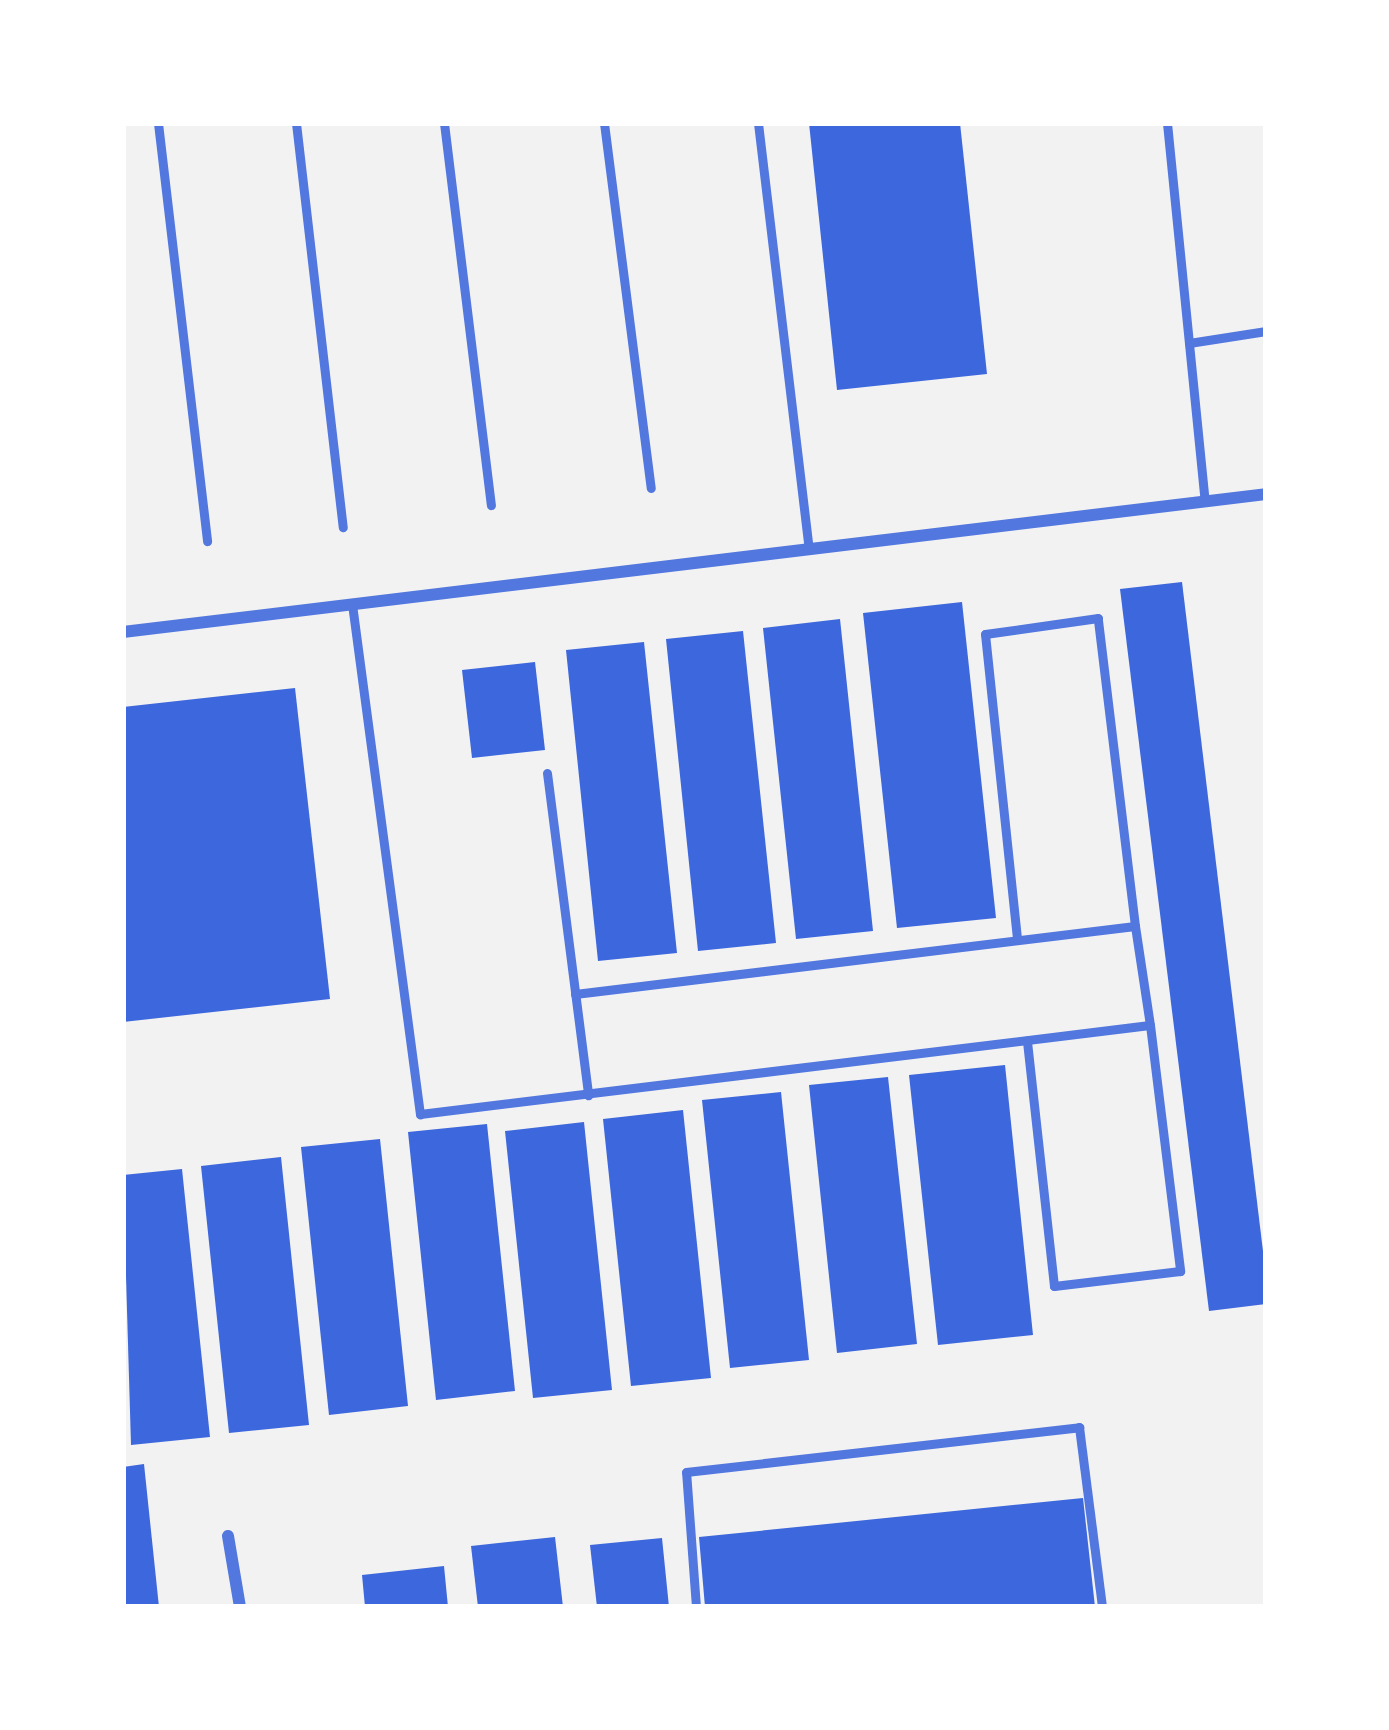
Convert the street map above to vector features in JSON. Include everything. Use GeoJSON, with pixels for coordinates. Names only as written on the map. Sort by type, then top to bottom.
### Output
{"type":"FeatureCollection","features":[{"type":"Feature","properties":{"kind":"street"},"geometry":{"type":"LineString","coordinates":[[123,632],[1266,494]]}},
{"type":"Feature","properties":{"kind":"street"},"geometry":{"type":"LineString","coordinates":[[228,1536],[240,1607]]}},
{"type":"Feature","properties":{"kind":"lane"},"geometry":{"type":"LineString","coordinates":[[158,123],[207,541]]}},
{"type":"Feature","properties":{"kind":"lane"},"geometry":{"type":"LineString","coordinates":[[296,123],[343,527]]}},
{"type":"Feature","properties":{"kind":"lane"},"geometry":{"type":"LineString","coordinates":[[444,123],[491,505]]}},
{"type":"Feature","properties":{"kind":"lane"},"geometry":{"type":"LineString","coordinates":[[604,123],[651,488]]}},
{"type":"Feature","properties":{"kind":"lane"},"geometry":{"type":"LineString","coordinates":[[758,123],[809,549]]}},
{"type":"Feature","properties":{"kind":"lane"},"geometry":{"type":"LineString","coordinates":[[1167,123],[1205,501]]}},
{"type":"Feature","properties":{"kind":"lane"},"geometry":{"type":"LineString","coordinates":[[1190,343],[1266,331]]}},
{"type":"Feature","properties":{"kind":"lane"},"geometry":{"type":"LineString","coordinates":[[352,604],[420,1114],[1150,1025]]}},
{"type":"Feature","properties":{"kind":"lane"},"geometry":{"type":"LineString","coordinates":[[1017,939],[985,634],[1098,618],[1180,1271],[1054,1286],[1027,1040]]}},
{"type":"Feature","properties":{"kind":"lane"},"geometry":{"type":"LineString","coordinates":[[547,773],[588,1095]]}},
{"type":"Feature","properties":{"kind":"lane"},"geometry":{"type":"LineString","coordinates":[[574,994],[1136,926]]}},
{"type":"Feature","properties":{"kind":"lane"},"geometry":{"type":"LineString","coordinates":[[696,1607],[686,1472],[1079,1427],[1102,1607]]}},
{"type":"Feature","properties":{"kind":"building"},"geometry":{"type":"Polygon","coordinates":[[[809,123],[960,123],[987,374],[837,390],[809,123]]]}},
{"type":"Feature","properties":{"kind":"building"},"geometry":{"type":"Polygon","coordinates":[[[1182,582],[1266,1276],[1266,1304],[1209,1311],[1120,589],[1182,582]]]}},
{"type":"Feature","properties":{"kind":"building"},"geometry":{"type":"Polygon","coordinates":[[[962,602],[996,918],[897,928],[863,613],[962,602]]]}},
{"type":"Feature","properties":{"kind":"building"},"geometry":{"type":"Polygon","coordinates":[[[840,619],[873,931],[796,939],[763,628],[840,619]]]}},
{"type":"Feature","properties":{"kind":"building"},"geometry":{"type":"Polygon","coordinates":[[[743,631],[776,943],[698,951],[666,639],[743,631]]]}},
{"type":"Feature","properties":{"kind":"building"},"geometry":{"type":"Polygon","coordinates":[[[644,642],[677,953],[598,961],[566,650],[644,642]]]}},
{"type":"Feature","properties":{"kind":"building"},"geometry":{"type":"Polygon","coordinates":[[[535,662],[545,750],[472,758],[462,670],[535,662]]]}},
{"type":"Feature","properties":{"kind":"building"},"geometry":{"type":"Polygon","coordinates":[[[295,688],[330,999],[123,1022],[123,707],[295,688]]]}},
{"type":"Feature","properties":{"kind":"building"},"geometry":{"type":"Polygon","coordinates":[[[1005,1065],[1033,1335],[938,1345],[909,1075],[1005,1065]]]}},
{"type":"Feature","properties":{"kind":"building"},"geometry":{"type":"Polygon","coordinates":[[[888,1077],[917,1344],[837,1353],[809,1085],[888,1077]]]}},
{"type":"Feature","properties":{"kind":"building"},"geometry":{"type":"Polygon","coordinates":[[[781,1092],[809,1360],[730,1368],[702,1100],[781,1092]]]}},
{"type":"Feature","properties":{"kind":"building"},"geometry":{"type":"Polygon","coordinates":[[[683,1110],[711,1378],[631,1386],[603,1119],[683,1110]]]}},
{"type":"Feature","properties":{"kind":"building"},"geometry":{"type":"Polygon","coordinates":[[[584,1122],[612,1390],[533,1398],[505,1131],[584,1122]]]}},
{"type":"Feature","properties":{"kind":"building"},"geometry":{"type":"Polygon","coordinates":[[[487,1124],[515,1391],[436,1400],[408,1132],[487,1124]]]}},
{"type":"Feature","properties":{"kind":"building"},"geometry":{"type":"Polygon","coordinates":[[[380,1139],[408,1406],[329,1415],[301,1147],[380,1139]]]}},
{"type":"Feature","properties":{"kind":"building"},"geometry":{"type":"Polygon","coordinates":[[[281,1157],[309,1425],[229,1433],[201,1166],[281,1157]]]}},
{"type":"Feature","properties":{"kind":"building"},"geometry":{"type":"Polygon","coordinates":[[[182,1169],[210,1437],[131,1445],[123,1175],[182,1169]]]}},
{"type":"Feature","properties":{"kind":"building"},"geometry":{"type":"Polygon","coordinates":[[[144,1464],[159,1607],[123,1607],[123,1467],[144,1464]]]}},
{"type":"Feature","properties":{"kind":"building"},"geometry":{"type":"Polygon","coordinates":[[[1083,1498],[1095,1607],[705,1607],[699,1537],[1083,1498]]]}},
{"type":"Feature","properties":{"kind":"building"},"geometry":{"type":"Polygon","coordinates":[[[555,1537],[563,1607],[478,1607],[471,1546],[555,1537]]]}},
{"type":"Feature","properties":{"kind":"building"},"geometry":{"type":"Polygon","coordinates":[[[662,1538],[669,1607],[597,1607],[590,1545],[662,1538]]]}},
{"type":"Feature","properties":{"kind":"building"},"geometry":{"type":"Polygon","coordinates":[[[444,1566],[448,1607],[365,1607],[362,1575],[444,1566]]]}}]}
